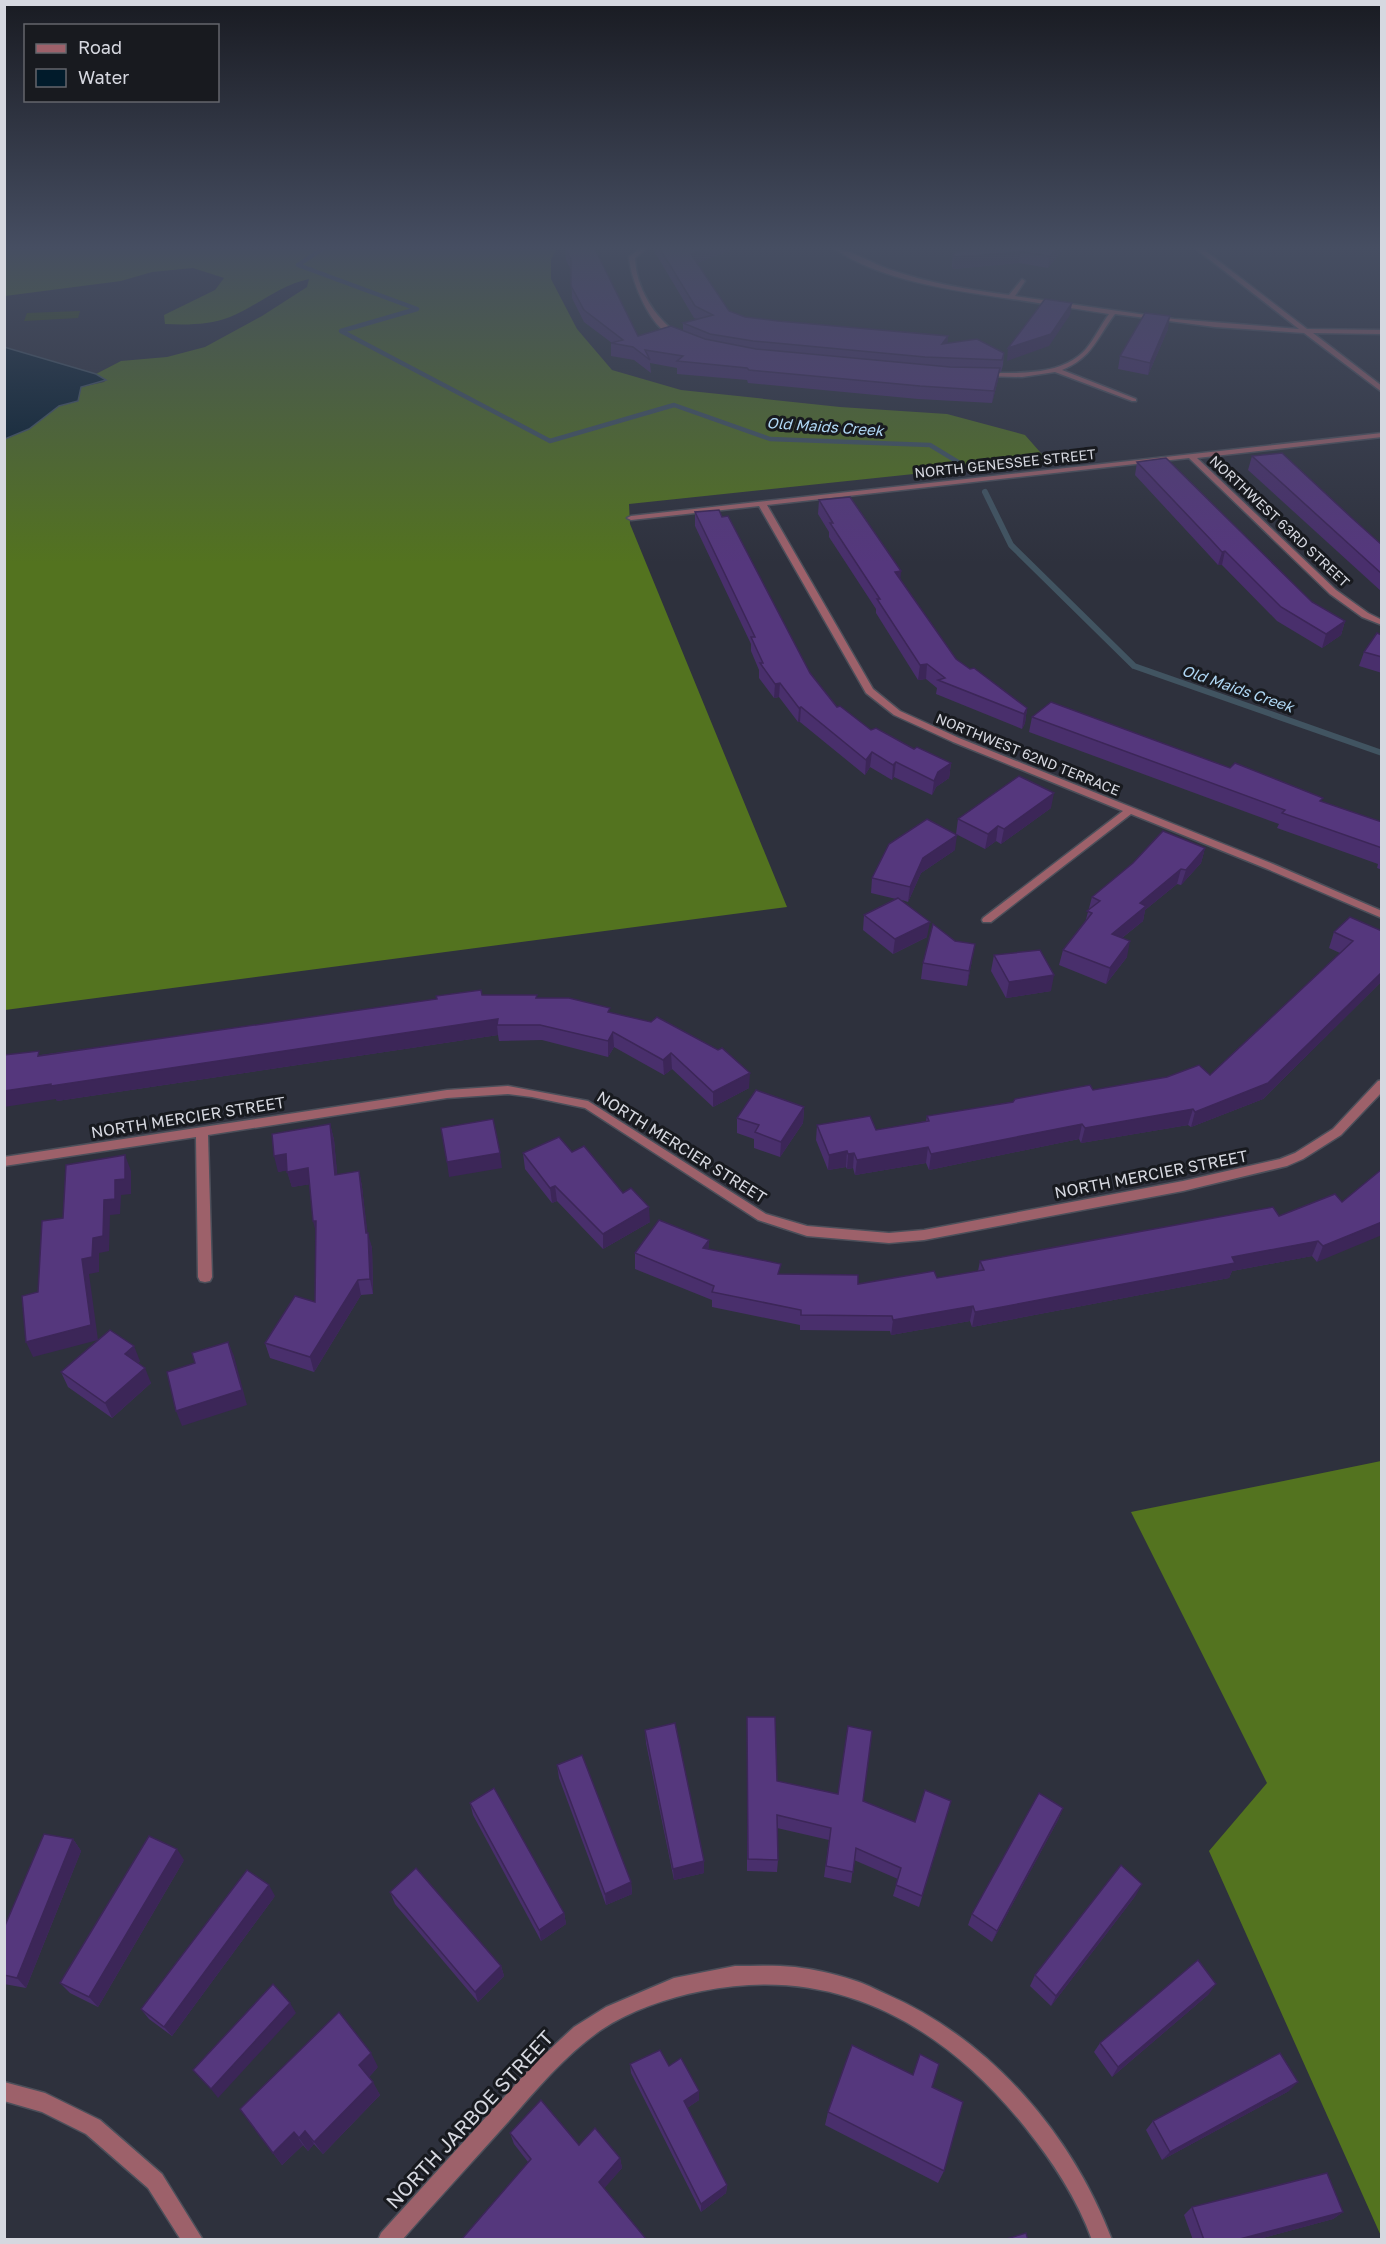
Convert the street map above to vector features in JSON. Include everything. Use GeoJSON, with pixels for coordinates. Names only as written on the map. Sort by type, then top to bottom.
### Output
{"type":"FeatureCollection","features":[{"type":"Feature","properties":{"kind":"street"},"geometry":{"type":"LineString","coordinates":[[976,375],[1031,374],[1054,369],[1080,358],[1084,354]]}},
{"type":"Feature","properties":{"kind":"street"},"geometry":{"type":"LineString","coordinates":[[1333,354],[1382,390]]}},
{"type":"Feature","properties":{"kind":"street"},"geometry":{"type":"LineString","coordinates":[[1054,369],[1134,400]]}},
{"type":"Feature","properties":{"kind":"street","name":"NORTH GENESSEE STREET"},"geometry":{"type":"LineString","coordinates":[[631,518],[1382,435]]}},
{"type":"Feature","properties":{"kind":"street","name":"NORTHWEST 63RD STREET"},"geometry":{"type":"LineString","coordinates":[[1191,456],[1333,592],[1365,615],[1382,623]]}},
{"type":"Feature","properties":{"kind":"street","name":"NORTHWEST 62ND TERRACE"},"geometry":{"type":"LineString","coordinates":[[762,504],[869,692],[897,713],[956,740],[1382,915]]}},
{"type":"Feature","properties":{"kind":"street"},"geometry":{"type":"LineString","coordinates":[[987,920],[1130,810]]}},
{"type":"Feature","properties":{"kind":"street","name":"NORTH MERCIER STREET"},"geometry":{"type":"LineString","coordinates":[[4,1162],[447,1094],[508,1090],[588,1105],[762,1217],[807,1231],[889,1238],[924,1235],[1070,1208],[1183,1186],[1283,1163],[1299,1156],[1337,1131],[1382,1084]]}},
{"type":"Feature","properties":{"kind":"street"},"geometry":{"type":"LineString","coordinates":[[202,1132],[205,1277]]}},
{"type":"Feature","properties":{"kind":"street","name":"NORTH JARBOE STREET"},"geometry":{"type":"LineString","coordinates":[[388,2240],[561,2049],[610,2014],[662,1990],[716,1977],[771,1973],[826,1980],[867,1993],[933,2026],[983,2064],[1027,2112],[1067,2169],[1102,2240]]}},
{"type":"Feature","properties":{"kind":"street"},"geometry":{"type":"LineString","coordinates":[[4,2091],[45,2103],[93,2127],[155,2181],[193,2240]]}},
{"type":"Feature","properties":{"kind":"green space"},"geometry":{"type":"Polygon","coordinates":[[[179,354],[598,354],[612,370],[681,390],[840,407],[947,414],[1025,435],[1047,460],[629,504],[630,524],[787,907],[5,1010],[5,439],[29,429],[59,406],[78,401],[81,387],[104,382],[106,380],[96,374],[121,361],[179,354]]]}},
{"type":"Feature","properties":{"kind":"green space"},"geometry":{"type":"Polygon","coordinates":[[[1382,1461],[1381,2236],[1209,1851],[1267,1783],[1131,1512],[1382,1461]]]}},
{"type":"Feature","properties":{"kind":"water"},"geometry":{"type":"Polygon","coordinates":[[[4,354],[27,354],[96,374],[106,380],[81,387],[78,401],[59,406],[29,429],[5,439],[4,354]]]}},
{"type":"Feature","properties":{"kind":"building"},"geometry":{"type":"Polygon","coordinates":[[[669,354],[807,354],[950,367],[1000,368],[994,391],[749,370],[677,361],[683,356],[669,354]]]}},
{"type":"Feature","properties":{"kind":"building"},"geometry":{"type":"Polygon","coordinates":[[[890,354],[1004,354],[1002,360],[890,354]]]}},
{"type":"Feature","properties":{"kind":"building"},"geometry":{"type":"Polygon","coordinates":[[[1121,354],[1154,354],[1150,363],[1120,356],[1121,354]]]}},
{"type":"Feature","properties":{"kind":"building"},"geometry":{"type":"Polygon","coordinates":[[[1282,453],[1382,545],[1382,574],[1252,456],[1282,453]]]}},
{"type":"Feature","properties":{"kind":"building"},"geometry":{"type":"Polygon","coordinates":[[[1166,458],[1312,602],[1345,621],[1326,634],[1281,607],[1225,551],[1222,552],[1137,462],[1166,458]]]}},
{"type":"Feature","properties":{"kind":"building"},"geometry":{"type":"Polygon","coordinates":[[[850,497],[901,571],[895,572],[956,659],[970,669],[974,668],[1027,708],[1024,714],[938,680],[945,678],[927,664],[920,665],[830,523],[833,523],[819,500],[850,497]]]}},
{"type":"Feature","properties":{"kind":"building"},"geometry":{"type":"Polygon","coordinates":[[[719,510],[722,517],[728,516],[810,673],[837,707],[840,706],[871,730],[876,728],[914,749],[917,747],[951,763],[938,772],[934,781],[896,762],[893,765],[872,752],[866,760],[801,707],[799,708],[780,683],[775,684],[760,663],[763,663],[751,637],[755,637],[695,512],[719,510]]]}},
{"type":"Feature","properties":{"kind":"building"},"geometry":{"type":"Polygon","coordinates":[[[1377,633],[1382,635],[1382,657],[1364,652],[1377,633]]]}},
{"type":"Feature","properties":{"kind":"building"},"geometry":{"type":"Polygon","coordinates":[[[1051,702],[1230,768],[1235,763],[1323,798],[1320,801],[1382,822],[1382,848],[1282,813],[1285,810],[1032,717],[1051,702]]]}},
{"type":"Feature","properties":{"kind":"building"},"geometry":{"type":"Polygon","coordinates":[[[1019,776],[1054,793],[1004,829],[998,826],[988,834],[958,819],[1019,776]]]}},
{"type":"Feature","properties":{"kind":"building"},"geometry":{"type":"Polygon","coordinates":[[[927,819],[957,835],[923,858],[910,887],[872,878],[889,844],[927,819]]]}},
{"type":"Feature","properties":{"kind":"building"},"geometry":{"type":"Polygon","coordinates":[[[1163,831],[1205,848],[1186,870],[1181,869],[1140,903],[1146,906],[1112,934],[1130,941],[1110,968],[1063,950],[1092,913],[1087,911],[1100,901],[1092,897],[1133,863],[1163,831]]]}},
{"type":"Feature","properties":{"kind":"building"},"geometry":{"type":"Polygon","coordinates":[[[898,898],[930,922],[895,939],[864,915],[898,898]]]}},
{"type":"Feature","properties":{"kind":"building"},"geometry":{"type":"Polygon","coordinates":[[[1350,917],[1382,931],[1382,972],[1268,1083],[1195,1112],[1193,1109],[1085,1128],[1082,1124],[931,1154],[928,1147],[857,1160],[854,1153],[848,1154],[847,1151],[829,1155],[817,1125],[870,1116],[876,1130],[929,1121],[927,1116],[1013,1102],[1015,1099],[1090,1085],[1093,1090],[1167,1077],[1199,1065],[1210,1075],[1353,941],[1334,932],[1350,917]]]}},
{"type":"Feature","properties":{"kind":"building"},"geometry":{"type":"Polygon","coordinates":[[[933,924],[955,941],[975,944],[969,971],[923,963],[933,924]]]}},
{"type":"Feature","properties":{"kind":"building"},"geometry":{"type":"Polygon","coordinates":[[[1040,950],[1054,975],[1009,982],[994,955],[1040,950]]]}},
{"type":"Feature","properties":{"kind":"building"},"geometry":{"type":"Polygon","coordinates":[[[481,990],[482,995],[537,995],[536,998],[569,998],[610,1008],[608,1012],[651,1022],[657,1017],[718,1050],[722,1048],[750,1073],[713,1092],[671,1053],[663,1060],[613,1032],[608,1041],[540,1025],[497,1025],[498,1019],[51,1086],[51,1084],[4,1091],[4,1055],[39,1051],[38,1056],[437,999],[436,996],[481,990]]]}},
{"type":"Feature","properties":{"kind":"building"},"geometry":{"type":"Polygon","coordinates":[[[756,1090],[804,1107],[781,1142],[755,1132],[759,1125],[737,1118],[756,1090]]]}},
{"type":"Feature","properties":{"kind":"building"},"geometry":{"type":"Polygon","coordinates":[[[493,1119],[500,1153],[447,1162],[441,1128],[493,1119]]]}},
{"type":"Feature","properties":{"kind":"building"},"geometry":{"type":"Polygon","coordinates":[[[330,1124],[335,1175],[359,1171],[366,1233],[368,1233],[370,1279],[358,1280],[310,1357],[265,1343],[295,1296],[315,1302],[316,1221],[313,1221],[308,1168],[287,1172],[286,1154],[274,1156],[272,1134],[330,1124]]]}},
{"type":"Feature","properties":{"kind":"building"},"geometry":{"type":"Polygon","coordinates":[[[559,1137],[572,1152],[584,1146],[623,1193],[631,1188],[649,1207],[603,1234],[555,1186],[550,1188],[523,1153],[559,1137]]]}},
{"type":"Feature","properties":{"kind":"building"},"geometry":{"type":"Polygon","coordinates":[[[125,1155],[125,1179],[115,1180],[115,1199],[104,1200],[103,1236],[93,1238],[92,1257],[82,1259],[91,1325],[26,1342],[22,1296],[38,1292],[42,1221],[63,1218],[66,1165],[125,1155]]]}},
{"type":"Feature","properties":{"kind":"building"},"geometry":{"type":"Polygon","coordinates":[[[1382,1169],[1382,1222],[1323,1246],[1318,1241],[1232,1257],[1235,1263],[975,1312],[973,1306],[893,1320],[892,1316],[801,1315],[801,1310],[712,1292],[714,1286],[635,1253],[659,1220],[709,1240],[703,1248],[781,1264],[778,1274],[858,1275],[858,1284],[934,1271],[937,1278],[984,1270],[980,1261],[1273,1207],[1279,1216],[1335,1194],[1342,1202],[1382,1169]]]}},
{"type":"Feature","properties":{"kind":"building"},"geometry":{"type":"Polygon","coordinates":[[[110,1330],[134,1346],[125,1354],[145,1368],[105,1403],[61,1372],[110,1330]]]}},
{"type":"Feature","properties":{"kind":"building"},"geometry":{"type":"Polygon","coordinates":[[[228,1342],[242,1390],[176,1411],[167,1372],[195,1363],[192,1353],[228,1342]]]}},
{"type":"Feature","properties":{"kind":"building"},"geometry":{"type":"Polygon","coordinates":[[[747,1717],[775,1717],[777,1781],[838,1794],[848,1726],[872,1731],[863,1801],[915,1822],[925,1790],[951,1801],[922,1896],[896,1885],[901,1868],[856,1848],[853,1872],[826,1866],[831,1828],[777,1815],[778,1860],[748,1859],[747,1717]]]}},
{"type":"Feature","properties":{"kind":"building"},"geometry":{"type":"Polygon","coordinates":[[[675,1723],[704,1861],[673,1869],[645,1730],[675,1723]]]}},
{"type":"Feature","properties":{"kind":"building"},"geometry":{"type":"Polygon","coordinates":[[[582,1755],[631,1882],[605,1894],[557,1765],[582,1755]]]}},
{"type":"Feature","properties":{"kind":"building"},"geometry":{"type":"Polygon","coordinates":[[[494,1788],[564,1913],[539,1930],[470,1803],[494,1788]]]}},
{"type":"Feature","properties":{"kind":"building"},"geometry":{"type":"Polygon","coordinates":[[[1039,1793],[1063,1808],[997,1931],[972,1914],[1039,1793]]]}},
{"type":"Feature","properties":{"kind":"building"},"geometry":{"type":"Polygon","coordinates":[[[44,1834],[73,1839],[17,1978],[4,1975],[4,1928],[44,1834]]]}},
{"type":"Feature","properties":{"kind":"building"},"geometry":{"type":"Polygon","coordinates":[[[149,1836],[177,1849],[89,1997],[60,1983],[149,1836]]]}},
{"type":"Feature","properties":{"kind":"building"},"geometry":{"type":"Polygon","coordinates":[[[1121,1865],[1142,1884],[1056,1996],[1035,1975],[1121,1865]]]}},
{"type":"Feature","properties":{"kind":"building"},"geometry":{"type":"Polygon","coordinates":[[[416,1868],[501,1966],[475,1992],[390,1892],[416,1868]]]}},
{"type":"Feature","properties":{"kind":"building"},"geometry":{"type":"Polygon","coordinates":[[[247,1870],[269,1885],[164,2027],[141,2009],[247,1870]]]}},
{"type":"Feature","properties":{"kind":"building"},"geometry":{"type":"Polygon","coordinates":[[[1198,1960],[1216,1984],[1118,2067],[1100,2043],[1198,1960]]]}},
{"type":"Feature","properties":{"kind":"building"},"geometry":{"type":"Polygon","coordinates":[[[273,1984],[290,2003],[211,2089],[193,2070],[273,1984]]]}},
{"type":"Feature","properties":{"kind":"building"},"geometry":{"type":"Polygon","coordinates":[[[339,2012],[371,2053],[359,2065],[373,2082],[314,2142],[305,2131],[299,2138],[294,2132],[273,2153],[240,2109],[339,2012]]]}},
{"type":"Feature","properties":{"kind":"building"},"geometry":{"type":"Polygon","coordinates":[[[852,2045],[913,2075],[920,2054],[939,2064],[932,2087],[963,2102],[944,2171],[828,2112],[852,2045]]]}},
{"type":"Feature","properties":{"kind":"building"},"geometry":{"type":"Polygon","coordinates":[[[660,2050],[669,2066],[681,2058],[699,2091],[684,2101],[727,2185],[701,2204],[630,2064],[660,2050]]]}},
{"type":"Feature","properties":{"kind":"building"},"geometry":{"type":"Polygon","coordinates":[[[1280,2053],[1298,2082],[1170,2152],[1153,2121],[1280,2053]]]}},
{"type":"Feature","properties":{"kind":"building"},"geometry":{"type":"Polygon","coordinates":[[[541,2100],[579,2145],[595,2128],[620,2158],[599,2182],[647,2240],[461,2240],[531,2159],[510,2133],[541,2100]]]}},
{"type":"Feature","properties":{"kind":"building"},"geometry":{"type":"Polygon","coordinates":[[[1327,2173],[1343,2212],[1236,2240],[1204,2240],[1192,2207],[1327,2173]]]}},
{"type":"Feature","properties":{"kind":"building"},"geometry":{"type":"Polygon","coordinates":[[[1026,2233],[1028,2240],[1003,2240],[1026,2233]]]}},
{"type":"Feature","properties":{"kind":"waterway","name":"Old Maids Creek"},"geometry":{"type":"LineString","coordinates":[[384,354],[550,441],[674,405],[770,439],[930,445],[963,465]]}},
{"type":"Feature","properties":{"kind":"waterway","name":"Old Maids Creek"},"geometry":{"type":"LineString","coordinates":[[985,492],[1011,545],[1134,666],[1382,753]]}}]}
